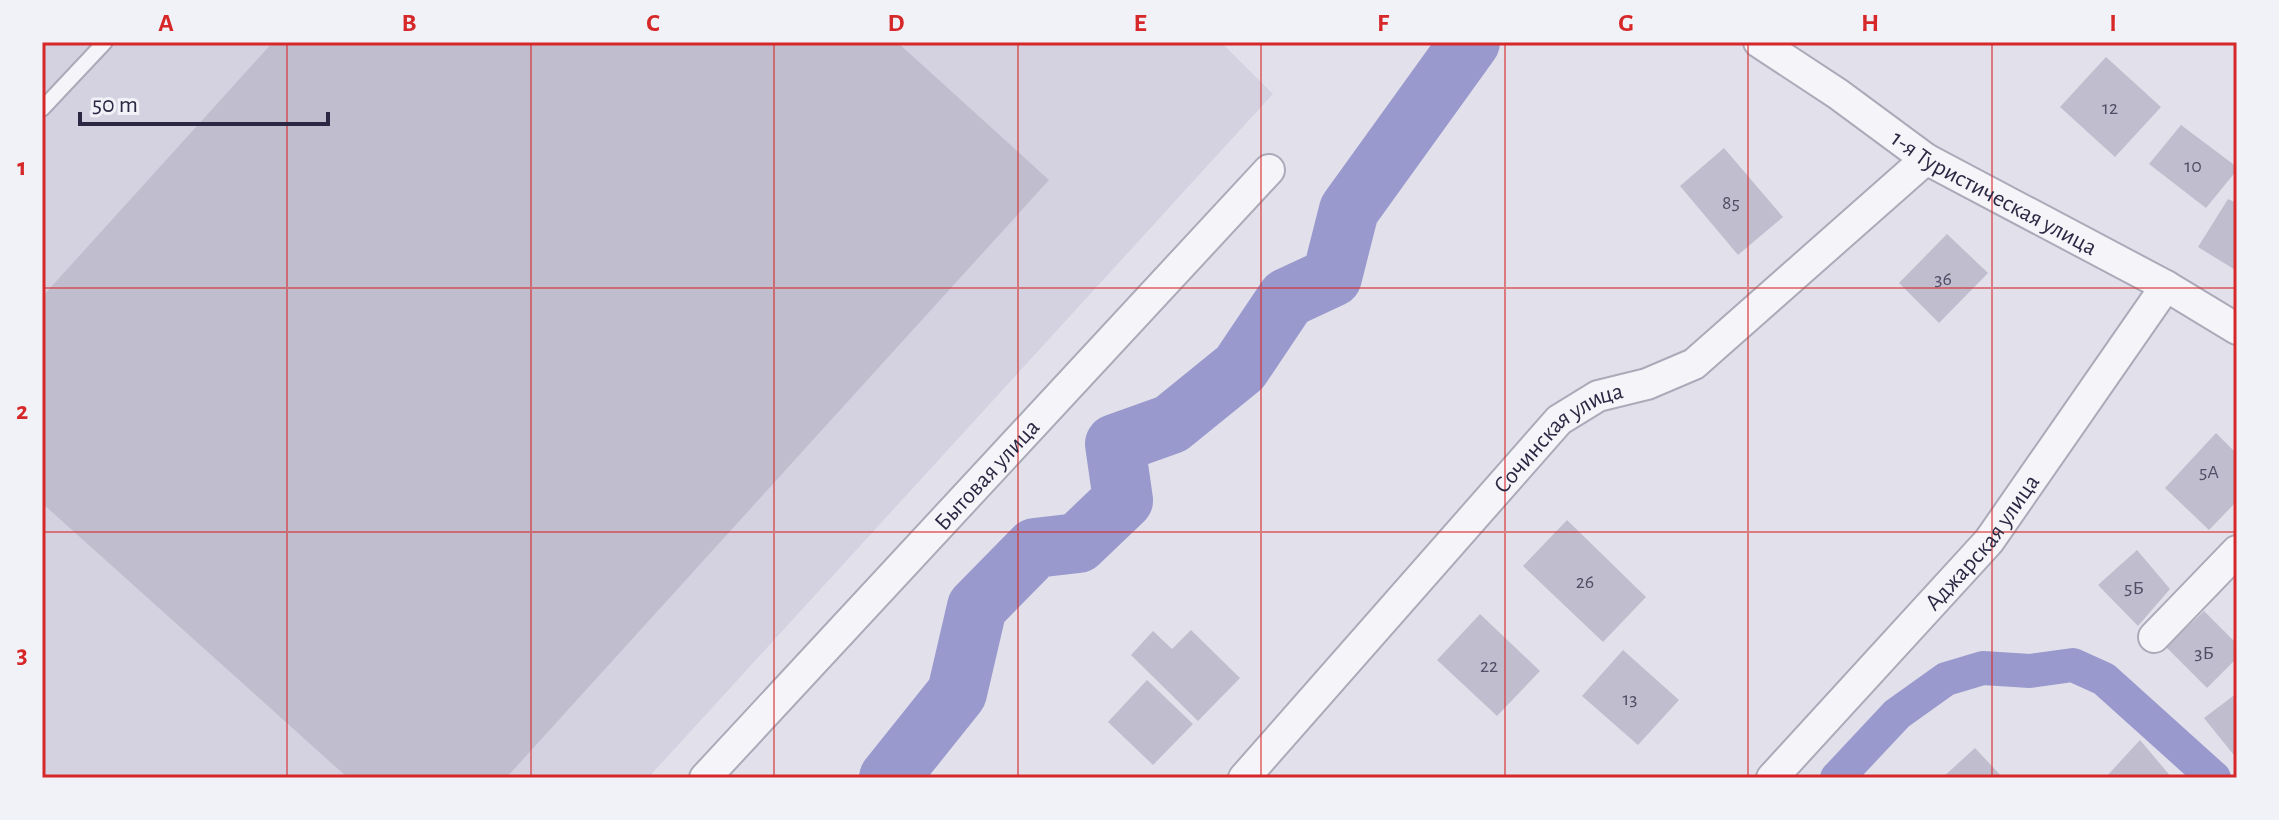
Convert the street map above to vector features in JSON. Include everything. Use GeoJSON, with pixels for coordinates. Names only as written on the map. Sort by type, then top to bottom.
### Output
{"type":"FeatureCollection","features":[{"type":"Feature","properties":{"kind":"street","name":"1-я Туристическая улица"},"geometry":{"type":"LineString","coordinates":[[1759,42],[1838,94],[1926,159],[2166,286],[2237,329]]}},
{"type":"Feature","properties":{"kind":"street","name":"Сочинская улица"},"geometry":{"type":"LineString","coordinates":[[1244,778],[1559,420],[1598,396],[1647,384],[1694,364],[1926,159]]}},
{"type":"Feature","properties":{"kind":"street","name":"Бытовая улица"},"geometry":{"type":"LineString","coordinates":[[705,778],[1269,170]]}},
{"type":"Feature","properties":{"kind":"street","name":"Аджарская улица"},"geometry":{"type":"LineString","coordinates":[[1772,778],[1989,541],[2166,286]]}},
{"type":"Feature","properties":{"kind":"street"},"geometry":{"type":"LineString","coordinates":[[2154,637],[2237,551]]}},
{"type":"Feature","properties":{"kind":"lane"},"geometry":{"type":"LineString","coordinates":[[42,109],[105,42]]}},
{"type":"Feature","properties":{"kind":"shaded area"},"geometry":{"type":"Polygon","coordinates":[[[42,42],[1221,42],[1273,94],[648,778],[42,778],[42,42]]]}},
{"type":"Feature","properties":{"kind":"building"},"geometry":{"type":"Polygon","coordinates":[[[273,42],[897,42],[1049,180],[506,778],[348,778],[42,503],[42,297],[273,42]]]}},
{"type":"Feature","properties":{"kind":"building"},"geometry":{"type":"Polygon","coordinates":[[[2106,57],[2161,107],[2115,157],[2060,107],[2106,57]]]}},
{"type":"Feature","properties":{"kind":"building"},"geometry":{"type":"Polygon","coordinates":[[[2181,125],[2237,167],[2206,208],[2149,164],[2181,125]]]}},
{"type":"Feature","properties":{"kind":"building"},"geometry":{"type":"Polygon","coordinates":[[[1724,148],[1783,217],[1738,255],[1680,186],[1724,148]]]}},
{"type":"Feature","properties":{"kind":"building"},"geometry":{"type":"Polygon","coordinates":[[[2228,199],[2237,203],[2237,271],[2198,247],[2228,199]]]}},
{"type":"Feature","properties":{"kind":"building"},"geometry":{"type":"Polygon","coordinates":[[[1947,234],[1988,273],[1939,323],[1899,283],[1947,234]]]}},
{"type":"Feature","properties":{"kind":"building"},"geometry":{"type":"Polygon","coordinates":[[[2216,433],[2237,454],[2237,501],[2209,530],[2165,488],[2216,433]]]}},
{"type":"Feature","properties":{"kind":"building"},"geometry":{"type":"Polygon","coordinates":[[[1567,520],[1646,597],[1603,642],[1523,566],[1567,520]]]}},
{"type":"Feature","properties":{"kind":"building"},"geometry":{"type":"Polygon","coordinates":[[[2137,550],[2170,589],[2138,626],[2098,585],[2137,550]]]}},
{"type":"Feature","properties":{"kind":"building"},"geometry":{"type":"Polygon","coordinates":[[[2204,611],[2237,644],[2237,658],[2207,688],[2166,647],[2204,611]]]}},
{"type":"Feature","properties":{"kind":"building"},"geometry":{"type":"Polygon","coordinates":[[[1480,614],[1540,671],[1497,716],[1437,660],[1480,614]]]}},
{"type":"Feature","properties":{"kind":"building"},"geometry":{"type":"Polygon","coordinates":[[[1191,630],[1240,678],[1198,721],[1131,655],[1153,631],[1172,649],[1191,630]]]}},
{"type":"Feature","properties":{"kind":"building"},"geometry":{"type":"Polygon","coordinates":[[[1623,650],[1679,700],[1638,745],[1582,696],[1623,650]]]}},
{"type":"Feature","properties":{"kind":"building"},"geometry":{"type":"Polygon","coordinates":[[[1147,680],[1193,724],[1153,765],[1108,722],[1147,680]]]}},
{"type":"Feature","properties":{"kind":"building"},"geometry":{"type":"Polygon","coordinates":[[[2237,693],[2237,759],[2204,718],[2237,693]]]}},
{"type":"Feature","properties":{"kind":"building"},"geometry":{"type":"Polygon","coordinates":[[[2140,740],[2172,778],[2105,778],[2140,740]]]}},
{"type":"Feature","properties":{"kind":"building"},"geometry":{"type":"Polygon","coordinates":[[[1975,748],[2003,778],[1942,778],[1975,748]]]}},
{"type":"Feature","properties":{"kind":"waterway"},"geometry":{"type":"LineString","coordinates":[[889,778],[957,693],[977,607],[1035,548],[1078,543],[1123,500],[1115,444],[1171,424],[1240,368],[1287,298],[1332,277],[1349,210],[1470,42]]}},
{"type":"Feature","properties":{"kind":"waterway"},"geometry":{"type":"LineString","coordinates":[[1837,778],[1897,714],[1946,679],[1983,668],[2030,671],[2073,665],[2104,679],[2214,778]]}}]}
